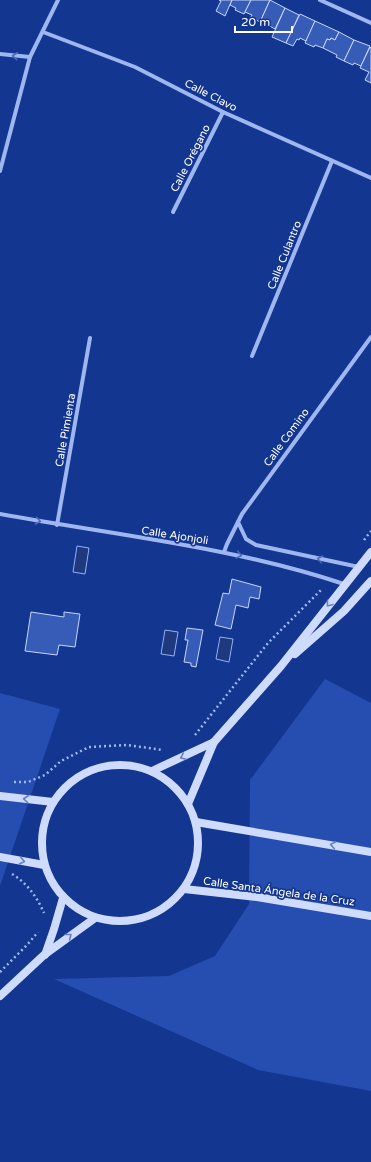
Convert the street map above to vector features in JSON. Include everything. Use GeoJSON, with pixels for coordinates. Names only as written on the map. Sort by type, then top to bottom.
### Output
{"type":"FeatureCollection","features":[{"type":"Feature","properties":{"kind":"main road"},"geometry":{"type":"LineString","coordinates":[[188,804],[214,742],[281,666],[344,584],[371,552]]}},
{"type":"Feature","properties":{"kind":"main road"},"geometry":{"type":"LineString","coordinates":[[281,666],[344,611],[371,581]]}},
{"type":"Feature","properties":{"kind":"main road"},"geometry":{"type":"LineString","coordinates":[[152,771],[214,742]]}},
{"type":"Feature","properties":{"kind":"main road"},"geometry":{"type":"LineString","coordinates":[[124,764],[152,771],[172,785],[188,804],[196,822],[199,845],[195,868],[184,889],[166,907],[144,918],[120,922],[95,918],[78,910],[63,898],[52,883],[44,865],[41,843],[44,821],[53,802],[71,781],[96,768],[124,764]]}},
{"type":"Feature","properties":{"kind":"main road"},"geometry":{"type":"LineString","coordinates":[[0,796],[53,802]]}},
{"type":"Feature","properties":{"kind":"main road"},"geometry":{"type":"LineString","coordinates":[[196,822],[371,852]]}},
{"type":"Feature","properties":{"kind":"main road"},"geometry":{"type":"LineString","coordinates":[[0,857],[44,865]]}},
{"type":"Feature","properties":{"kind":"main road","name":"Calle Santa Ángela de la Cruz"},"geometry":{"type":"LineString","coordinates":[[184,889],[257,897],[371,916]]}},
{"type":"Feature","properties":{"kind":"main road"},"geometry":{"type":"LineString","coordinates":[[44,955],[54,929],[63,898]]}},
{"type":"Feature","properties":{"kind":"main road"},"geometry":{"type":"LineString","coordinates":[[0,996],[44,955],[95,918]]}},
{"type":"Feature","properties":{"kind":"street"},"geometry":{"type":"LineString","coordinates":[[0,171],[30,57],[58,0]]}},
{"type":"Feature","properties":{"kind":"street"},"geometry":{"type":"LineString","coordinates":[[320,0],[371,24]]}},
{"type":"Feature","properties":{"kind":"street","name":"Calle Clavo"},"geometry":{"type":"LineString","coordinates":[[43,32],[136,67],[223,112],[371,178]]}},
{"type":"Feature","properties":{"kind":"street"},"geometry":{"type":"LineString","coordinates":[[0,54],[30,57]]}},
{"type":"Feature","properties":{"kind":"street","name":"Calle Orégano"},"geometry":{"type":"LineString","coordinates":[[173,212],[223,112]]}},
{"type":"Feature","properties":{"kind":"street","name":"Calle Culantro"},"geometry":{"type":"LineString","coordinates":[[252,356],[332,161]]}},
{"type":"Feature","properties":{"kind":"street","name":"Calle Comino"},"geometry":{"type":"LineString","coordinates":[[224,552],[238,522],[261,486],[371,337]]}},
{"type":"Feature","properties":{"kind":"street","name":"Calle Pimienta"},"geometry":{"type":"LineString","coordinates":[[58,525],[90,338]]}},
{"type":"Feature","properties":{"kind":"street","name":"Calle Ajonjoli"},"geometry":{"type":"LineString","coordinates":[[0,514],[224,552],[331,579],[344,584]]}},
{"type":"Feature","properties":{"kind":"street"},"geometry":{"type":"LineString","coordinates":[[238,522],[246,539],[256,545],[359,566]]}},
{"type":"Feature","properties":{"kind":"street"},"geometry":{"type":"LineString","coordinates":[[362,592],[371,589]]}},
{"type":"Feature","properties":{"kind":"path"},"geometry":{"type":"LineString","coordinates":[[362,542],[371,531]]}},
{"type":"Feature","properties":{"kind":"path"},"geometry":{"type":"LineString","coordinates":[[193,738],[268,643],[331,579]]}},
{"type":"Feature","properties":{"kind":"path"},"geometry":{"type":"LineString","coordinates":[[9,782],[28,782],[45,775],[61,762],[89,747],[127,745],[163,750],[169,749]]}},
{"type":"Feature","properties":{"kind":"path"},"geometry":{"type":"LineString","coordinates":[[7,872],[13,874],[24,882],[44,912],[44,919]]}},
{"type":"Feature","properties":{"kind":"path"},"geometry":{"type":"LineString","coordinates":[[0,972],[40,930]]}},
{"type":"Feature","properties":{"kind":"shaded area"},"geometry":{"type":"Polygon","coordinates":[[[77,546],[89,548],[85,574],[73,572],[77,546]]]}},
{"type":"Feature","properties":{"kind":"shaded area"},"geometry":{"type":"Polygon","coordinates":[[[165,630],[178,632],[174,656],[161,654],[165,630]]]}},
{"type":"Feature","properties":{"kind":"shaded area"},"geometry":{"type":"Polygon","coordinates":[[[220,637],[233,639],[229,662],[216,659],[220,637]]]}},
{"type":"Feature","properties":{"kind":"shaded area"},"geometry":{"type":"Polygon","coordinates":[[[325,679],[371,703],[371,1091],[258,1070],[54,979],[169,976],[215,956],[249,904],[250,780],[325,679]]]}},
{"type":"Feature","properties":{"kind":"shaded area"},"geometry":{"type":"Polygon","coordinates":[[[0,693],[60,709],[0,886],[0,693]]]}},
{"type":"Feature","properties":{"kind":"building"},"geometry":{"type":"Polygon","coordinates":[[[219,0],[232,0],[225,16],[216,11],[221,1],[219,0]]]}},
{"type":"Feature","properties":{"kind":"building"},"geometry":{"type":"Polygon","coordinates":[[[232,0],[251,0],[244,14],[235,10],[236,8],[230,5],[232,0]]]}},
{"type":"Feature","properties":{"kind":"building"},"geometry":{"type":"Polygon","coordinates":[[[251,0],[270,0],[260,22],[251,17],[252,15],[245,12],[251,0]]]}},
{"type":"Feature","properties":{"kind":"building"},"geometry":{"type":"Polygon","coordinates":[[[270,0],[285,8],[275,29],[261,20],[270,0]]]}},
{"type":"Feature","properties":{"kind":"building"},"geometry":{"type":"Polygon","coordinates":[[[285,8],[299,15],[286,43],[272,37],[285,8]]]}},
{"type":"Feature","properties":{"kind":"building"},"geometry":{"type":"Polygon","coordinates":[[[300,14],[315,21],[306,41],[300,38],[299,40],[297,39],[293,46],[286,43],[300,14]]]}},
{"type":"Feature","properties":{"kind":"building"},"geometry":{"type":"Polygon","coordinates":[[[315,21],[339,32],[335,40],[331,38],[330,40],[327,39],[323,48],[315,45],[314,47],[305,43],[315,21]]]}},
{"type":"Feature","properties":{"kind":"building"},"geometry":{"type":"Polygon","coordinates":[[[339,32],[354,40],[344,61],[336,57],[337,55],[323,48],[327,39],[330,40],[331,38],[335,40],[339,32]]]}},
{"type":"Feature","properties":{"kind":"building"},"geometry":{"type":"Polygon","coordinates":[[[354,40],[370,46],[361,66],[354,63],[353,65],[344,61],[354,40]]]}},
{"type":"Feature","properties":{"kind":"building"},"geometry":{"type":"Polygon","coordinates":[[[370,47],[371,83],[365,80],[369,72],[360,68],[370,47]]]}},
{"type":"Feature","properties":{"kind":"building"},"geometry":{"type":"Polygon","coordinates":[[[232,579],[261,587],[259,599],[250,597],[248,608],[236,605],[231,629],[215,625],[223,593],[229,594],[232,579]]]}},
{"type":"Feature","properties":{"kind":"building"},"geometry":{"type":"Polygon","coordinates":[[[31,612],[64,617],[64,612],[80,614],[75,647],[59,645],[57,655],[25,651],[31,612]]]}},
{"type":"Feature","properties":{"kind":"building"},"geometry":{"type":"Polygon","coordinates":[[[187,628],[203,630],[196,667],[191,666],[191,663],[184,662],[188,640],[185,640],[187,628]]]}}]}
